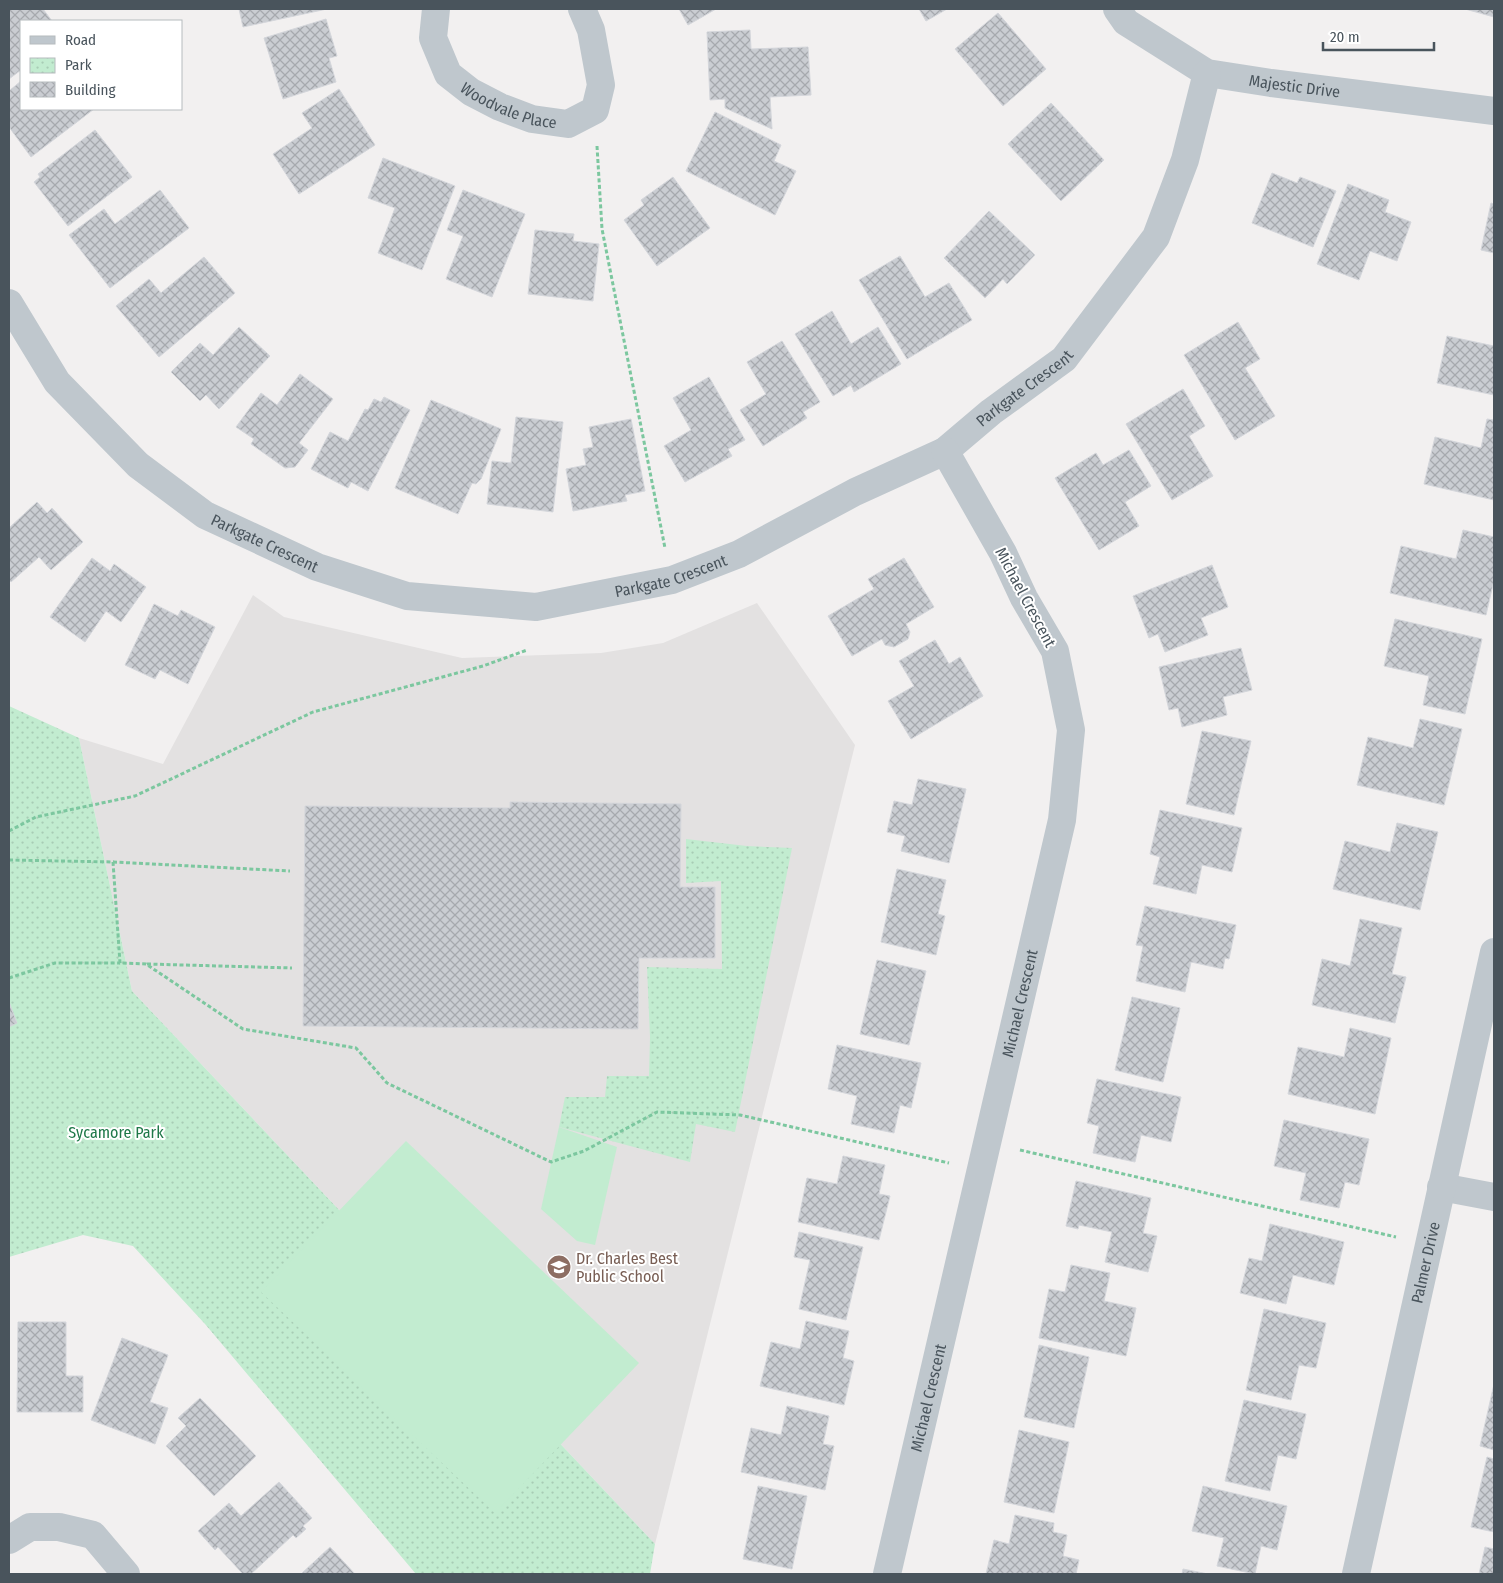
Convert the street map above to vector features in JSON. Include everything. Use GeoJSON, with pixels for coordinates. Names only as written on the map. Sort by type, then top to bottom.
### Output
{"type":"FeatureCollection","features":[{"type":"Feature","properties":{"kind":"street","name":"Woodvale Place"},"geometry":{"type":"LineString","coordinates":[[436,9],[433,38],[444,65],[448,74],[471,92],[532,119],[568,124],[595,110]]}},
{"type":"Feature","properties":{"kind":"street"},"geometry":{"type":"LineString","coordinates":[[582,9],[591,30],[601,85],[595,110]]}},
{"type":"Feature","properties":{"kind":"street","name":"Majestic Drive"},"geometry":{"type":"LineString","coordinates":[[1117,9],[1126,22],[1207,73],[1271,83],[1494,111]]}},
{"type":"Feature","properties":{"kind":"street","name":"Parkgate Crescent"},"geometry":{"type":"LineString","coordinates":[[9,303],[57,382],[138,465],[205,515],[317,568],[406,596],[536,607],[672,580],[738,554],[855,492],[945,451],[991,412],[1064,359],[1156,237],[1185,160],[1207,73]]}},
{"type":"Feature","properties":{"kind":"street","name":"Michael Crescent"},"geometry":{"type":"LineString","coordinates":[[887,1574],[1062,820],[1071,730],[1055,650],[1024,598],[1003,553],[945,451]]}},
{"type":"Feature","properties":{"kind":"street","name":"Palmer Drive"},"geometry":{"type":"LineString","coordinates":[[1356,1574],[1494,952]]}},
{"type":"Feature","properties":{"kind":"street"},"geometry":{"type":"LineString","coordinates":[[1441,1187],[1494,1197]]}},
{"type":"Feature","properties":{"kind":"street"},"geometry":{"type":"LineString","coordinates":[[9,1540],[30,1527],[59,1527],[94,1535],[126,1574]]}},
{"type":"Feature","properties":{"kind":"path"},"geometry":{"type":"LineString","coordinates":[[595,110],[602,229],[672,580]]}},
{"type":"Feature","properties":{"kind":"path"},"geometry":{"type":"LineString","coordinates":[[9,831],[36,817],[135,796],[313,712],[483,666],[527,650]]}},
{"type":"Feature","properties":{"kind":"path"},"geometry":{"type":"LineString","coordinates":[[9,860],[113,862],[290,871]]}},
{"type":"Feature","properties":{"kind":"path"},"geometry":{"type":"LineString","coordinates":[[113,862],[120,963]]}},
{"type":"Feature","properties":{"kind":"path"},"geometry":{"type":"LineString","coordinates":[[9,978],[55,963],[292,968]]}},
{"type":"Feature","properties":{"kind":"path"},"geometry":{"type":"LineString","coordinates":[[146,964],[243,1029],[356,1048],[387,1083],[551,1162],[584,1151],[657,1112],[740,1116],[982,1170]]}},
{"type":"Feature","properties":{"kind":"path"},"geometry":{"type":"LineString","coordinates":[[988,1143],[1428,1244]]}},
{"type":"Feature","properties":{"kind":"shaded area","name":"Dr. Charles Best Public School"},"geometry":{"type":"Polygon","coordinates":[[[253,595],[284,617],[462,658],[601,653],[663,643],[757,603],[855,745],[655,1544],[132,991],[79,738],[163,764],[253,595]]]}},
{"type":"Feature","properties":{"kind":"green space","name":"Sycamore Park"},"geometry":{"type":"Polygon","coordinates":[[[9,706],[79,738],[132,991],[655,1544],[650,1574],[416,1574],[205,1324],[133,1246],[83,1235],[9,1257],[9,706]]]}},
{"type":"Feature","properties":{"kind":"green space"},"geometry":{"type":"Polygon","coordinates":[[[686,839],[747,846],[792,848],[735,1132],[696,1124],[690,1162],[559,1127],[565,1097],[605,1097],[607,1076],[649,1076],[650,1037],[647,967],[722,969],[721,881],[686,883],[686,839]]]}},
{"type":"Feature","properties":{"kind":"green space"},"geometry":{"type":"Polygon","coordinates":[[[559,1127],[617,1147],[595,1245],[577,1241],[541,1209],[559,1127]]]}},
{"type":"Feature","properties":{"kind":"green space"},"geometry":{"type":"Polygon","coordinates":[[[406,1141],[639,1363],[495,1513],[261,1292],[406,1141]]]}},
{"type":"Feature","properties":{"kind":"building"},"geometry":{"type":"Polygon","coordinates":[[[9,9],[43,9],[51,20],[20,20],[20,71],[9,79],[9,9]]]}},
{"type":"Feature","properties":{"kind":"building"},"geometry":{"type":"Polygon","coordinates":[[[239,9],[327,9],[243,27],[239,9]]]}},
{"type":"Feature","properties":{"kind":"building"},"geometry":{"type":"Polygon","coordinates":[[[679,9],[716,9],[688,25],[679,9]]]}},
{"type":"Feature","properties":{"kind":"building"},"geometry":{"type":"Polygon","coordinates":[[[919,9],[947,9],[926,21],[919,9]]]}},
{"type":"Feature","properties":{"kind":"building"},"geometry":{"type":"Polygon","coordinates":[[[1465,9],[1494,9],[1494,17],[1465,9]]]}},
{"type":"Feature","properties":{"kind":"building"},"geometry":{"type":"Polygon","coordinates":[[[998,13],[1046,69],[1003,106],[955,49],[998,13]]]}},
{"type":"Feature","properties":{"kind":"building"},"geometry":{"type":"Polygon","coordinates":[[[326,19],[337,56],[329,58],[336,82],[283,99],[264,38],[326,19]]]}},
{"type":"Feature","properties":{"kind":"building"},"geometry":{"type":"Polygon","coordinates":[[[750,30],[751,49],[808,47],[811,95],[770,97],[772,129],[725,108],[725,99],[710,100],[707,32],[750,30]]]}},
{"type":"Feature","properties":{"kind":"building"},"geometry":{"type":"Polygon","coordinates":[[[20,82],[20,110],[93,110],[31,157],[9,127],[9,91],[20,82]]]}},
{"type":"Feature","properties":{"kind":"building"},"geometry":{"type":"Polygon","coordinates":[[[339,89],[375,145],[299,194],[273,154],[312,128],[302,113],[339,89]]]}},
{"type":"Feature","properties":{"kind":"building"},"geometry":{"type":"Polygon","coordinates":[[[1051,103],[1104,160],[1061,201],[1008,144],[1051,103]]]}},
{"type":"Feature","properties":{"kind":"building"},"geometry":{"type":"Polygon","coordinates":[[[715,112],[781,145],[774,161],[796,171],[775,215],[686,171],[715,112]]]}},
{"type":"Feature","properties":{"kind":"building"},"geometry":{"type":"Polygon","coordinates":[[[95,130],[132,177],[68,226],[34,182],[40,177],[38,174],[95,130]]]}},
{"type":"Feature","properties":{"kind":"building"},"geometry":{"type":"Polygon","coordinates":[[[383,158],[455,186],[422,270],[378,253],[395,208],[368,198],[383,158]]]}},
{"type":"Feature","properties":{"kind":"building"},"geometry":{"type":"Polygon","coordinates":[[[1272,173],[1297,183],[1300,177],[1336,191],[1313,247],[1252,223],[1272,173]]]}},
{"type":"Feature","properties":{"kind":"building"},"geometry":{"type":"Polygon","coordinates":[[[673,177],[710,228],[657,266],[624,220],[644,205],[641,200],[673,177]]]}},
{"type":"Feature","properties":{"kind":"building"},"geometry":{"type":"Polygon","coordinates":[[[1348,184],[1389,200],[1385,212],[1411,222],[1397,261],[1370,251],[1359,280],[1317,264],[1348,184]]]}},
{"type":"Feature","properties":{"kind":"building"},"geometry":{"type":"Polygon","coordinates":[[[160,190],[189,228],[110,288],[69,235],[104,209],[115,224],[160,190]]]}},
{"type":"Feature","properties":{"kind":"building"},"geometry":{"type":"Polygon","coordinates":[[[463,190],[525,214],[492,297],[446,279],[463,236],[447,230],[463,190]]]}},
{"type":"Feature","properties":{"kind":"building"},"geometry":{"type":"Polygon","coordinates":[[[1491,203],[1494,204],[1494,253],[1481,250],[1491,203]]]}},
{"type":"Feature","properties":{"kind":"building"},"geometry":{"type":"Polygon","coordinates":[[[989,211],[1035,255],[1007,284],[1003,279],[985,298],[944,258],[989,211]]]}},
{"type":"Feature","properties":{"kind":"building"},"geometry":{"type":"Polygon","coordinates":[[[535,230],[574,234],[573,241],[599,244],[593,301],[528,294],[535,230]]]}},
{"type":"Feature","properties":{"kind":"building"},"geometry":{"type":"Polygon","coordinates":[[[900,256],[925,297],[949,283],[972,320],[907,359],[859,280],[900,256]]]}},
{"type":"Feature","properties":{"kind":"building"},"geometry":{"type":"Polygon","coordinates":[[[204,257],[235,293],[159,357],[116,306],[149,279],[161,293],[204,257]]]}},
{"type":"Feature","properties":{"kind":"building"},"geometry":{"type":"Polygon","coordinates":[[[832,311],[851,344],[878,327],[901,364],[854,392],[851,385],[833,396],[795,334],[832,311]]]}},
{"type":"Feature","properties":{"kind":"building"},"geometry":{"type":"Polygon","coordinates":[[[1238,322],[1260,359],[1245,368],[1275,416],[1235,440],[1184,355],[1238,322]]]}},
{"type":"Feature","properties":{"kind":"building"},"geometry":{"type":"Polygon","coordinates":[[[239,327],[270,356],[219,409],[206,395],[200,401],[171,372],[200,343],[213,355],[239,327]]]}},
{"type":"Feature","properties":{"kind":"building"},"geometry":{"type":"Polygon","coordinates":[[[1447,336],[1494,346],[1494,395],[1437,383],[1447,336]]]}},
{"type":"Feature","properties":{"kind":"building"},"geometry":{"type":"Polygon","coordinates":[[[782,341],[820,402],[803,412],[807,418],[763,446],[740,410],[766,394],[747,362],[782,341]]]}},
{"type":"Feature","properties":{"kind":"building"},"geometry":{"type":"Polygon","coordinates":[[[300,374],[333,399],[299,443],[308,450],[295,467],[285,468],[251,444],[254,439],[236,427],[261,393],[277,405],[300,374]]]}},
{"type":"Feature","properties":{"kind":"building"},"geometry":{"type":"Polygon","coordinates":[[[709,377],[745,440],[728,449],[732,456],[685,482],[664,446],[691,430],[673,398],[709,377]]]}},
{"type":"Feature","properties":{"kind":"building"},"geometry":{"type":"Polygon","coordinates":[[[1183,389],[1205,426],[1189,436],[1213,476],[1172,500],[1126,424],[1183,389]]]}},
{"type":"Feature","properties":{"kind":"building"},"geometry":{"type":"Polygon","coordinates":[[[384,397],[410,410],[368,491],[351,482],[348,488],[311,469],[330,432],[348,441],[365,409],[368,410],[374,399],[381,402],[384,397]]]}},
{"type":"Feature","properties":{"kind":"building"},"geometry":{"type":"Polygon","coordinates":[[[431,400],[501,429],[481,479],[476,484],[472,483],[458,514],[395,488],[431,400]]]}},
{"type":"Feature","properties":{"kind":"building"},"geometry":{"type":"Polygon","coordinates":[[[516,417],[563,422],[553,512],[487,504],[492,461],[511,463],[516,417]]]}},
{"type":"Feature","properties":{"kind":"building"},"geometry":{"type":"Polygon","coordinates":[[[631,419],[645,491],[625,495],[627,501],[573,511],[566,469],[586,465],[583,449],[593,447],[589,427],[631,419]]]}},
{"type":"Feature","properties":{"kind":"building"},"geometry":{"type":"Polygon","coordinates":[[[1487,419],[1494,420],[1494,500],[1424,484],[1435,437],[1481,448],[1487,419]]]}},
{"type":"Feature","properties":{"kind":"building"},"geometry":{"type":"Polygon","coordinates":[[[1129,450],[1151,486],[1125,502],[1139,526],[1099,550],[1055,478],[1096,453],[1103,465],[1129,450]]]}},
{"type":"Feature","properties":{"kind":"building"},"geometry":{"type":"Polygon","coordinates":[[[37,502],[47,513],[52,508],[83,542],[51,570],[39,557],[11,582],[9,579],[9,528],[37,502]]]}},
{"type":"Feature","properties":{"kind":"building"},"geometry":{"type":"Polygon","coordinates":[[[1463,530],[1494,537],[1494,580],[1486,615],[1390,593],[1401,546],[1456,559],[1463,530]]]}},
{"type":"Feature","properties":{"kind":"building"},"geometry":{"type":"Polygon","coordinates":[[[92,558],[110,571],[114,564],[146,587],[121,622],[106,611],[85,642],[50,617],[92,558]]]}},
{"type":"Feature","properties":{"kind":"building"},"geometry":{"type":"Polygon","coordinates":[[[904,558],[934,607],[906,624],[910,632],[908,639],[894,647],[885,645],[882,639],[852,656],[828,616],[874,589],[868,579],[904,558]]]}},
{"type":"Feature","properties":{"kind":"building"},"geometry":{"type":"Polygon","coordinates":[[[1212,565],[1228,607],[1201,618],[1208,635],[1165,652],[1158,634],[1149,638],[1133,596],[1212,565]]]}},
{"type":"Feature","properties":{"kind":"building"},"geometry":{"type":"Polygon","coordinates":[[[154,604],[178,616],[181,610],[215,627],[188,684],[160,670],[155,679],[125,665],[154,604]]]}},
{"type":"Feature","properties":{"kind":"building"},"geometry":{"type":"Polygon","coordinates":[[[1395,619],[1482,639],[1465,714],[1423,705],[1429,676],[1384,666],[1395,619]]]}},
{"type":"Feature","properties":{"kind":"building"},"geometry":{"type":"Polygon","coordinates":[[[935,640],[949,664],[960,657],[983,696],[911,739],[888,701],[914,686],[899,661],[935,640]]]}},
{"type":"Feature","properties":{"kind":"building"},"geometry":{"type":"Polygon","coordinates":[[[1241,648],[1252,690],[1223,697],[1227,715],[1182,727],[1178,708],[1169,710],[1159,667],[1241,648]]]}},
{"type":"Feature","properties":{"kind":"building"},"geometry":{"type":"Polygon","coordinates":[[[1420,719],[1462,729],[1444,805],[1357,785],[1368,737],[1413,748],[1420,719]]]}},
{"type":"Feature","properties":{"kind":"building"},"geometry":{"type":"Polygon","coordinates":[[[1202,731],[1251,741],[1234,815],[1186,804],[1202,731]]]}},
{"type":"Feature","properties":{"kind":"building"},"geometry":{"type":"Polygon","coordinates":[[[918,779],[966,789],[949,863],[901,851],[905,836],[887,832],[894,801],[912,805],[918,779]]]}},
{"type":"Feature","properties":{"kind":"building"},"geometry":{"type":"Polygon","coordinates":[[[510,802],[681,804],[680,887],[715,887],[715,958],[639,958],[638,1029],[303,1026],[305,806],[510,808],[510,802]]]}},
{"type":"Feature","properties":{"kind":"building"},"geometry":{"type":"Polygon","coordinates":[[[1160,810],[1242,828],[1232,872],[1202,865],[1196,894],[1153,884],[1160,857],[1150,854],[1160,810]]]}},
{"type":"Feature","properties":{"kind":"building"},"geometry":{"type":"Polygon","coordinates":[[[1397,823],[1438,832],[1420,910],[1333,889],[1345,841],[1390,852],[1397,823]]]}},
{"type":"Feature","properties":{"kind":"building"},"geometry":{"type":"Polygon","coordinates":[[[897,869],[946,880],[938,914],[945,916],[936,955],[881,942],[897,869]]]}},
{"type":"Feature","properties":{"kind":"building"},"geometry":{"type":"Polygon","coordinates":[[[1145,906],[1236,925],[1229,959],[1225,958],[1223,969],[1191,962],[1185,992],[1136,981],[1143,946],[1136,945],[1145,906]]]}},
{"type":"Feature","properties":{"kind":"building"},"geometry":{"type":"Polygon","coordinates":[[[1360,919],[1402,928],[1392,974],[1406,977],[1395,1023],[1312,1005],[1322,959],[1350,966],[1360,919]]]}},
{"type":"Feature","properties":{"kind":"building"},"geometry":{"type":"Polygon","coordinates":[[[877,960],[926,971],[909,1045],[860,1034],[877,960]]]}},
{"type":"Feature","properties":{"kind":"building"},"geometry":{"type":"Polygon","coordinates":[[[1132,997],[1180,1008],[1163,1082],[1115,1070],[1132,997]]]}},
{"type":"Feature","properties":{"kind":"building"},"geometry":{"type":"Polygon","coordinates":[[[9,1002],[17,1023],[9,1027],[9,1002]]]}},
{"type":"Feature","properties":{"kind":"building"},"geometry":{"type":"Polygon","coordinates":[[[1350,1028],[1391,1038],[1375,1114],[1288,1094],[1298,1047],[1344,1057],[1350,1028]]]}},
{"type":"Feature","properties":{"kind":"building"},"geometry":{"type":"Polygon","coordinates":[[[837,1045],[921,1063],[911,1108],[900,1105],[894,1133],[851,1124],[857,1096],[828,1089],[837,1045]]]}},
{"type":"Feature","properties":{"kind":"building"},"geometry":{"type":"Polygon","coordinates":[[[1097,1079],[1181,1097],[1171,1142],[1141,1135],[1135,1162],[1093,1153],[1099,1126],[1087,1123],[1097,1079]]]}},
{"type":"Feature","properties":{"kind":"building"},"geometry":{"type":"Polygon","coordinates":[[[1284,1120],[1369,1139],[1359,1185],[1345,1182],[1339,1208],[1300,1200],[1306,1173],[1274,1166],[1284,1120]]]}},
{"type":"Feature","properties":{"kind":"building"},"geometry":{"type":"Polygon","coordinates":[[[843,1156],[885,1165],[879,1194],[890,1196],[879,1240],[798,1222],[807,1178],[837,1184],[843,1156]]]}},
{"type":"Feature","properties":{"kind":"building"},"geometry":{"type":"Polygon","coordinates":[[[1076,1181],[1151,1198],[1143,1233],[1157,1236],[1148,1272],[1105,1262],[1112,1232],[1079,1225],[1078,1229],[1066,1226],[1076,1181]]]}},
{"type":"Feature","properties":{"kind":"building"},"geometry":{"type":"Polygon","coordinates":[[[1270,1224],[1344,1242],[1334,1285],[1293,1275],[1286,1304],[1240,1293],[1249,1258],[1262,1261],[1270,1224]]]}},
{"type":"Feature","properties":{"kind":"building"},"geometry":{"type":"Polygon","coordinates":[[[799,1232],[863,1247],[846,1320],[799,1309],[810,1260],[794,1257],[799,1232]]]}},
{"type":"Feature","properties":{"kind":"building"},"geometry":{"type":"Polygon","coordinates":[[[1071,1265],[1110,1273],[1104,1301],[1136,1308],[1126,1356],[1039,1338],[1049,1289],[1065,1292],[1071,1265]]]}},
{"type":"Feature","properties":{"kind":"building"},"geometry":{"type":"Polygon","coordinates":[[[1264,1309],[1326,1323],[1316,1368],[1299,1365],[1291,1400],[1246,1390],[1264,1309]]]}},
{"type":"Feature","properties":{"kind":"building"},"geometry":{"type":"Polygon","coordinates":[[[806,1321],[849,1331],[843,1358],[854,1361],[844,1405],[760,1386],[771,1342],[800,1349],[806,1321]]]}},
{"type":"Feature","properties":{"kind":"building"},"geometry":{"type":"Polygon","coordinates":[[[18,1322],[66,1322],[66,1376],[83,1376],[83,1412],[17,1412],[18,1322]]]}},
{"type":"Feature","properties":{"kind":"building"},"geometry":{"type":"Polygon","coordinates":[[[122,1338],[168,1355],[150,1402],[168,1408],[155,1444],[91,1420],[122,1338]]]}},
{"type":"Feature","properties":{"kind":"building"},"geometry":{"type":"Polygon","coordinates":[[[1039,1345],[1089,1357],[1074,1428],[1024,1417],[1039,1345]]]}},
{"type":"Feature","properties":{"kind":"building"},"geometry":{"type":"Polygon","coordinates":[[[1494,1384],[1494,1450],[1480,1446],[1494,1384]]]}},
{"type":"Feature","properties":{"kind":"building"},"geometry":{"type":"Polygon","coordinates":[[[200,1398],[256,1456],[214,1496],[166,1446],[186,1426],[178,1418],[200,1398]]]}},
{"type":"Feature","properties":{"kind":"building"},"geometry":{"type":"Polygon","coordinates":[[[1244,1400],[1306,1414],[1296,1459],[1278,1455],[1270,1491],[1225,1481],[1244,1400]]]}},
{"type":"Feature","properties":{"kind":"building"},"geometry":{"type":"Polygon","coordinates":[[[787,1406],[829,1416],[823,1444],[834,1446],[825,1490],[741,1472],[751,1428],[781,1435],[787,1406]]]}},
{"type":"Feature","properties":{"kind":"building"},"geometry":{"type":"Polygon","coordinates":[[[1019,1430],[1069,1442],[1054,1513],[1004,1502],[1019,1430]]]}},
{"type":"Feature","properties":{"kind":"building"},"geometry":{"type":"Polygon","coordinates":[[[1487,1457],[1494,1459],[1494,1532],[1471,1527],[1487,1457]]]}},
{"type":"Feature","properties":{"kind":"building"},"geometry":{"type":"Polygon","coordinates":[[[279,1482],[312,1518],[303,1526],[306,1529],[296,1538],[293,1535],[251,1574],[243,1574],[218,1547],[215,1550],[198,1531],[229,1503],[241,1516],[279,1482]]]}},
{"type":"Feature","properties":{"kind":"building"},"geometry":{"type":"Polygon","coordinates":[[[758,1486],[807,1496],[792,1569],[743,1559],[758,1486]]]}},
{"type":"Feature","properties":{"kind":"building"},"geometry":{"type":"Polygon","coordinates":[[[1203,1486],[1287,1506],[1277,1550],[1261,1546],[1255,1574],[1217,1566],[1224,1538],[1192,1531],[1203,1486]]]}},
{"type":"Feature","properties":{"kind":"building"},"geometry":{"type":"Polygon","coordinates":[[[1015,1515],[1054,1523],[1053,1532],[1067,1535],[1063,1556],[1079,1560],[1076,1574],[986,1574],[994,1540],[1009,1544],[1015,1515]]]}},
{"type":"Feature","properties":{"kind":"building"},"geometry":{"type":"Polygon","coordinates":[[[330,1547],[355,1574],[301,1574],[330,1547]]]}},
{"type":"Feature","properties":{"kind":"building"},"geometry":{"type":"Polygon","coordinates":[[[1485,1547],[1494,1549],[1494,1574],[1479,1574],[1485,1547]]]}},
{"type":"Feature","properties":{"kind":"building"},"geometry":{"type":"Polygon","coordinates":[[[1183,1569],[1208,1574],[1182,1574],[1183,1569]]]}},
{"type":"Feature","properties":{"kind":"place","name":"Dr. Charles Best Public School"},"geometry":{"type":"Point","coordinates":[559,1267]}}]}
